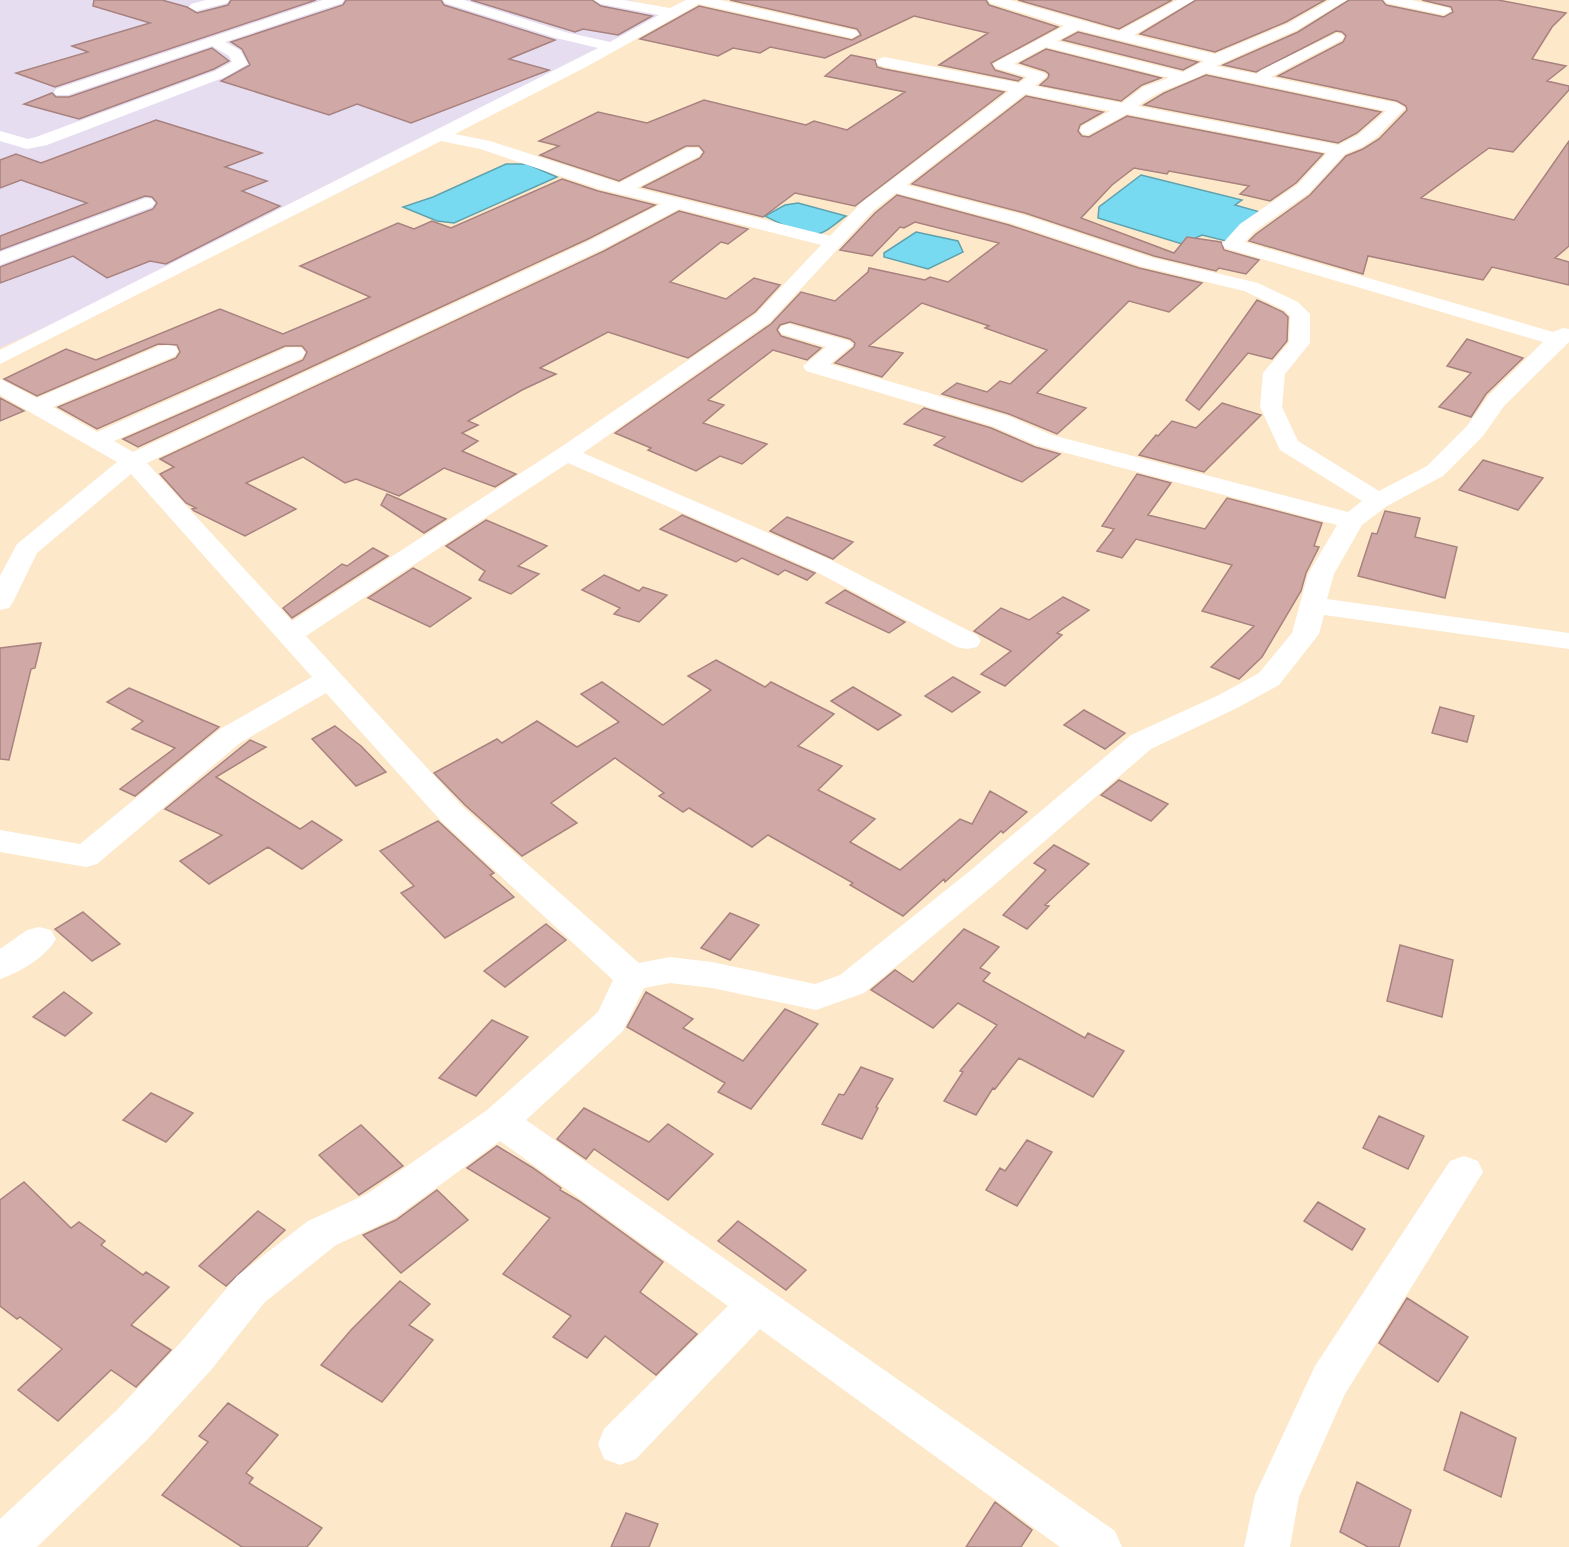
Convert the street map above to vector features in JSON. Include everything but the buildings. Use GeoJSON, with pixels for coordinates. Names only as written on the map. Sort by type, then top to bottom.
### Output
{"type":"FeatureCollection","features":[{"type":"Feature","properties":{"kind":"street"},"geometry":{"type":"LineString","coordinates":[[196,8],[222,0]]}},
{"type":"Feature","properties":{"kind":"street"},"geometry":{"type":"LineString","coordinates":[[62,92],[338,0]]}},
{"type":"Feature","properties":{"kind":"street"},"geometry":{"type":"LineString","coordinates":[[450,0],[561,35],[612,47]]}},
{"type":"Feature","properties":{"kind":"street"},"geometry":{"type":"LineString","coordinates":[[601,0],[672,13]]}},
{"type":"Feature","properties":{"kind":"street"},"geometry":{"type":"LineString","coordinates":[[0,358],[439,136],[612,47],[696,0]]}},
{"type":"Feature","properties":{"kind":"street"},"geometry":{"type":"LineString","coordinates":[[701,0],[852,34]]}},
{"type":"Feature","properties":{"kind":"street"},"geometry":{"type":"LineString","coordinates":[[884,62],[1339,150],[1347,148],[1383,125],[1397,108],[1261,81],[1123,35],[995,0]]}},
{"type":"Feature","properties":{"kind":"street"},"geometry":{"type":"LineString","coordinates":[[1123,35],[1187,0]]}},
{"type":"Feature","properties":{"kind":"street"},"geometry":{"type":"LineString","coordinates":[[1088,130],[1124,109],[1149,90],[1292,27],[1340,0]]}},
{"type":"Feature","properties":{"kind":"street"},"geometry":{"type":"LineString","coordinates":[[1391,0],[1444,11]]}},
{"type":"Feature","properties":{"kind":"street"},"geometry":{"type":"LineString","coordinates":[[1037,13],[1058,4]]}},
{"type":"Feature","properties":{"kind":"street"},"geometry":{"type":"LineString","coordinates":[[290,635],[566,454],[763,318],[867,207],[1039,76],[1001,65],[1076,24]]}},
{"type":"Feature","properties":{"kind":"street"},"geometry":{"type":"LineString","coordinates":[[1261,81],[1266,73],[1302,57],[1337,37]]}},
{"type":"Feature","properties":{"kind":"street"},"geometry":{"type":"LineString","coordinates":[[0,136],[27,144],[41,141],[220,74],[240,64],[235,53],[213,41]]}},
{"type":"Feature","properties":{"kind":"street"},"geometry":{"type":"LineString","coordinates":[[1043,42],[1185,76]]}},
{"type":"Feature","properties":{"kind":"street"},"geometry":{"type":"LineString","coordinates":[[439,136],[484,145],[567,174],[833,242]]}},
{"type":"Feature","properties":{"kind":"street"},"geometry":{"type":"LineString","coordinates":[[1339,150],[1303,189],[1247,228],[1232,244],[1563,338]]}},
{"type":"Feature","properties":{"kind":"street"},"geometry":{"type":"LineString","coordinates":[[623,188],[693,152]]}},
{"type":"Feature","properties":{"kind":"street"},"geometry":{"type":"LineString","coordinates":[[893,187],[1017,219],[1147,262],[1251,287],[1290,306],[1300,314],[1299,343],[1274,373],[1271,407],[1288,445],[1378,501]]}},
{"type":"Feature","properties":{"kind":"street"},"geometry":{"type":"LineString","coordinates":[[0,259],[146,203]]}},
{"type":"Feature","properties":{"kind":"street"},"geometry":{"type":"LineString","coordinates":[[0,602],[26,549],[132,460],[596,245],[677,203]]}},
{"type":"Feature","properties":{"kind":"street"},"geometry":{"type":"LineString","coordinates":[[789,330],[842,345],[814,366],[1000,421],[1044,440],[1352,521]]}},
{"type":"Feature","properties":{"kind":"street"},"geometry":{"type":"LineString","coordinates":[[632,977],[670,970],[712,975],[816,997],[852,984],[982,878],[1141,742],[1229,701],[1269,679],[1305,634],[1320,574],[1352,521],[1378,501],[1435,471],[1475,431],[1496,402],[1563,338]]}},
{"type":"Feature","properties":{"kind":"street"},"geometry":{"type":"LineString","coordinates":[[37,406],[168,351]]}},
{"type":"Feature","properties":{"kind":"street"},"geometry":{"type":"LineString","coordinates":[[97,440],[294,353]]}},
{"type":"Feature","properties":{"kind":"street"},"geometry":{"type":"LineString","coordinates":[[2,389],[37,406],[132,460],[452,814],[632,977]]}},
{"type":"Feature","properties":{"kind":"street"},"geometry":{"type":"LineString","coordinates":[[566,454],[820,564],[968,641]]}},
{"type":"Feature","properties":{"kind":"street"},"geometry":{"type":"LineString","coordinates":[[1312,605],[1569,641]]}},
{"type":"Feature","properties":{"kind":"street"},"geometry":{"type":"LineString","coordinates":[[0,840],[86,856],[230,736],[330,679]]}},
{"type":"Feature","properties":{"kind":"street"},"geometry":{"type":"LineString","coordinates":[[0,966],[39,939]]}},
{"type":"Feature","properties":{"kind":"street"},"geometry":{"type":"LineString","coordinates":[[4,1547],[132,1425],[196,1356],[251,1289],[322,1233],[381,1206],[500,1121],[610,1021],[632,977]]}},
{"type":"Feature","properties":{"kind":"street"},"geometry":{"type":"LineString","coordinates":[[500,1121],[1099,1547]]}},
{"type":"Feature","properties":{"kind":"street"},"geometry":{"type":"LineString","coordinates":[[1266,1547],[1277,1495],[1330,1380],[1464,1172]]}},
{"type":"Feature","properties":{"kind":"street"},"geometry":{"type":"LineString","coordinates":[[620,1444],[758,1304]]}},
{"type":"Feature","properties":{"kind":"shaded area"},"geometry":{"type":"Polygon","coordinates":[[[0,0],[629,0],[683,13],[351,187],[0,348],[0,0]]]}},
{"type":"Feature","properties":{"kind":"water"},"geometry":{"type":"Polygon","coordinates":[[[506,164],[527,164],[557,177],[454,223],[437,221],[403,207],[433,197],[506,164]]]}},
{"type":"Feature","properties":{"kind":"water"},"geometry":{"type":"Polygon","coordinates":[[[1141,175],[1242,200],[1235,205],[1260,212],[1226,241],[1202,235],[1182,244],[1098,218],[1099,207],[1141,175]]]}},
{"type":"Feature","properties":{"kind":"water"},"geometry":{"type":"Polygon","coordinates":[[[798,203],[846,216],[828,230],[815,234],[792,229],[765,216],[785,205],[798,203]]]}},
{"type":"Feature","properties":{"kind":"water"},"geometry":{"type":"Polygon","coordinates":[[[916,232],[958,241],[963,252],[928,269],[884,257],[884,253],[916,232]]]}}]}
